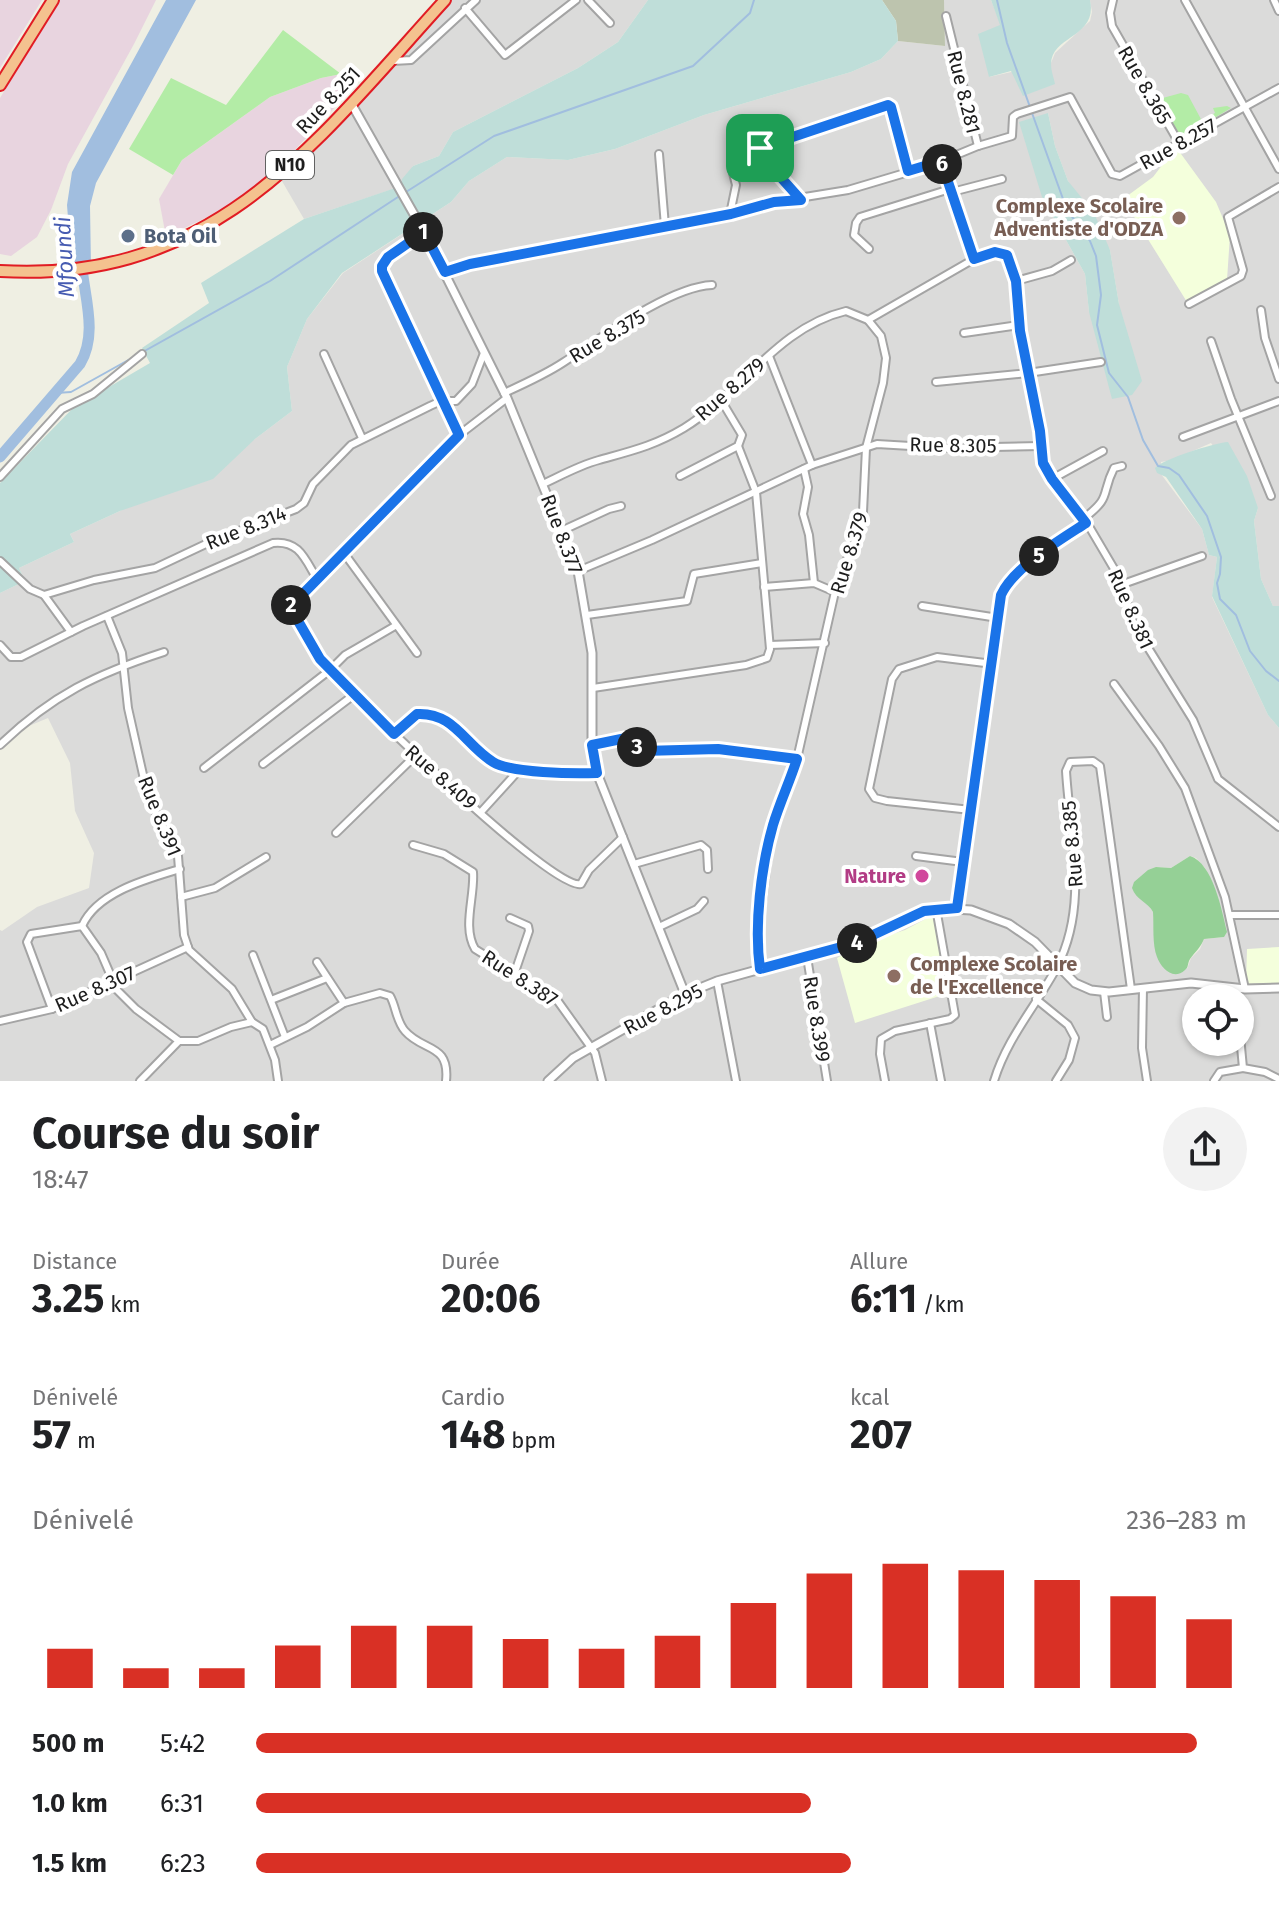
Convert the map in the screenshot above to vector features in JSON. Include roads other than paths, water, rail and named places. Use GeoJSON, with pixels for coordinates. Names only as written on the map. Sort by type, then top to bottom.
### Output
{"type":"FeatureCollection","features":[{"type":"Feature","properties":{"kind":"highway"},"geometry":{"type":"LineString","coordinates":[[0,85],[53,0]]}},
{"type":"Feature","properties":{"kind":"highway","name":"Rue 8.251"},"geometry":{"type":"LineString","coordinates":[[0,271],[91,267],[156,252],[230,213],[279,176],[445,0]]}},
{"type":"Feature","properties":{"kind":"highway"},"geometry":{"type":"LineString","coordinates":[[0,78],[12,64]]}},
{"type":"Feature","properties":{"kind":"street"},"geometry":{"type":"LineString","coordinates":[[389,60],[411,60],[476,0]]}},
{"type":"Feature","properties":{"kind":"street"},"geometry":{"type":"LineString","coordinates":[[465,8],[505,55],[576,0]]}},
{"type":"Feature","properties":{"kind":"street"},"geometry":{"type":"LineString","coordinates":[[588,0],[610,23]]}},
{"type":"Feature","properties":{"kind":"street","name":"Rue 8.365"},"geometry":{"type":"LineString","coordinates":[[1113,0],[1110,13],[1112,26],[1179,143]]}},
{"type":"Feature","properties":{"kind":"street"},"geometry":{"type":"LineString","coordinates":[[1185,0],[1279,169]]}},
{"type":"Feature","properties":{"kind":"street"},"geometry":{"type":"LineString","coordinates":[[1274,0],[1279,11]]}},
{"type":"Feature","properties":{"kind":"street","name":"Rue 8.281"},"geometry":{"type":"LineString","coordinates":[[445,272],[470,264],[730,214],[774,202],[848,190],[978,146],[946,16]]}},
{"type":"Feature","properties":{"kind":"street","name":"Rue 8.257"},"geometry":{"type":"LineString","coordinates":[[978,146],[1012,136],[1013,117],[1017,114],[1070,97],[1116,177],[1279,88]]}},
{"type":"Feature","properties":{"kind":"street","name":"Rue 8.377"},"geometry":{"type":"LineString","coordinates":[[351,103],[445,272],[505,396],[578,571],[587,615],[593,688],[592,745],[597,773],[685,994]]}},
{"type":"Feature","properties":{"kind":"street"},"geometry":{"type":"LineString","coordinates":[[801,200],[759,153],[760,148],[885,106],[891,107],[908,171]]}},
{"type":"Feature","properties":{"kind":"street"},"geometry":{"type":"LineString","coordinates":[[659,154],[665,226]]}},
{"type":"Feature","properties":{"kind":"street"},"geometry":{"type":"LineString","coordinates":[[941,161],[974,259]]}},
{"type":"Feature","properties":{"kind":"street"},"geometry":{"type":"LineString","coordinates":[[730,214],[736,185],[732,169]]}},
{"type":"Feature","properties":{"kind":"street"},"geometry":{"type":"LineString","coordinates":[[869,249],[854,235],[860,217],[1002,179]]}},
{"type":"Feature","properties":{"kind":"street"},"geometry":{"type":"LineString","coordinates":[[1189,304],[1241,276],[1243,270],[1228,217],[1279,187]]}},
{"type":"Feature","properties":{"kind":"street"},"geometry":{"type":"LineString","coordinates":[[424,232],[388,257],[382,271],[459,435]]}},
{"type":"Feature","properties":{"kind":"street"},"geometry":{"type":"LineString","coordinates":[[868,320],[974,259],[995,252],[1007,255],[1016,281],[1052,271],[1071,260]]}},
{"type":"Feature","properties":{"kind":"street","name":"Rue 8.381"},"geometry":{"type":"LineString","coordinates":[[1016,281],[1019,325],[1043,463],[1085,521],[1123,584],[1137,630],[1193,720],[1218,779],[1279,827]]}},
{"type":"Feature","properties":{"kind":"street","name":"Rue 8.375"},"geometry":{"type":"LineString","coordinates":[[505,396],[688,289],[712,285]]}},
{"type":"Feature","properties":{"kind":"street"},"geometry":{"type":"LineString","coordinates":[[1261,310],[1265,338],[1279,379]]}},
{"type":"Feature","properties":{"kind":"street","name":"Rue 8.279"},"geometry":{"type":"LineString","coordinates":[[543,484],[596,460],[648,447],[705,414],[795,333],[840,312],[852,311],[868,320]]}},
{"type":"Feature","properties":{"kind":"street","name":"Rue 8.379"},"geometry":{"type":"LineString","coordinates":[[760,969],[759,920],[770,840],[797,759],[842,567],[859,531],[863,512],[866,448],[883,383],[886,358],[881,336],[868,320]]}},
{"type":"Feature","properties":{"kind":"street"},"geometry":{"type":"LineString","coordinates":[[964,333],[1019,325]]}},
{"type":"Feature","properties":{"kind":"street"},"geometry":{"type":"LineString","coordinates":[[1211,341],[1271,496]]}},
{"type":"Feature","properties":{"kind":"street","name":"Rue 8.314"},"geometry":{"type":"LineString","coordinates":[[44,595],[94,580],[155,568],[208,543],[296,509],[304,503],[313,484],[362,438],[441,401],[456,401],[472,384],[484,353]]}},
{"type":"Feature","properties":{"kind":"street"},"geometry":{"type":"LineString","coordinates":[[0,477],[62,409],[93,394],[142,354]]}},
{"type":"Feature","properties":{"kind":"street"},"geometry":{"type":"LineString","coordinates":[[324,354],[362,438]]}},
{"type":"Feature","properties":{"kind":"street"},"geometry":{"type":"LineString","coordinates":[[769,356],[812,465]]}},
{"type":"Feature","properties":{"kind":"street"},"geometry":{"type":"LineString","coordinates":[[936,382],[1101,362]]}},
{"type":"Feature","properties":{"kind":"street","name":"Rue 8.409"},"geometry":{"type":"LineString","coordinates":[[505,396],[459,435],[290,607],[316,654],[330,670],[416,755],[536,861],[573,885],[581,884],[589,870],[623,837]]}},
{"type":"Feature","properties":{"kind":"street"},"geometry":{"type":"LineString","coordinates":[[593,688],[759,663],[767,658],[770,645],[756,492],[738,446],[742,435],[721,400]]}},
{"type":"Feature","properties":{"kind":"street"},"geometry":{"type":"LineString","coordinates":[[1183,437],[1279,401]]}},
{"type":"Feature","properties":{"kind":"street","name":"Rue 8.305"},"geometry":{"type":"LineString","coordinates":[[578,571],[812,465],[866,448],[895,443],[923,448],[1041,446]]}},
{"type":"Feature","properties":{"kind":"street"},"geometry":{"type":"LineString","coordinates":[[680,476],[738,446]]}},
{"type":"Feature","properties":{"kind":"street"},"geometry":{"type":"LineString","coordinates":[[1052,479],[1103,451]]}},
{"type":"Feature","properties":{"kind":"street"},"geometry":{"type":"LineString","coordinates":[[957,908],[1001,595],[1007,585],[1103,503],[1111,473],[1114,468],[1122,466]]}},
{"type":"Feature","properties":{"kind":"street"},"geometry":{"type":"LineString","coordinates":[[804,469],[808,487],[803,514],[809,535],[814,583]]}},
{"type":"Feature","properties":{"kind":"street"},"geometry":{"type":"LineString","coordinates":[[561,531],[621,506]]}},
{"type":"Feature","properties":{"kind":"street"},"geometry":{"type":"LineString","coordinates":[[0,645],[11,657],[21,657],[273,543],[284,542],[300,549],[317,579]]}},
{"type":"Feature","properties":{"kind":"street"},"geometry":{"type":"LineString","coordinates":[[344,553],[417,653]]}},
{"type":"Feature","properties":{"kind":"street"},"geometry":{"type":"LineString","coordinates":[[1123,584],[1202,556]]}},
{"type":"Feature","properties":{"kind":"street"},"geometry":{"type":"LineString","coordinates":[[0,561],[30,589],[44,595],[71,632]]}},
{"type":"Feature","properties":{"kind":"street"},"geometry":{"type":"LineString","coordinates":[[587,615],[687,601],[694,574],[762,563]]}},
{"type":"Feature","properties":{"kind":"street"},"geometry":{"type":"LineString","coordinates":[[764,587],[814,583],[835,592]]}},
{"type":"Feature","properties":{"kind":"street"},"geometry":{"type":"LineString","coordinates":[[922,606],[998,618]]}},
{"type":"Feature","properties":{"kind":"street","name":"Rue 8.391"},"geometry":{"type":"LineString","coordinates":[[107,616],[122,653],[134,740],[146,788],[174,845],[180,869],[184,935],[188,947]]}},
{"type":"Feature","properties":{"kind":"street"},"geometry":{"type":"LineString","coordinates":[[204,768],[345,655],[395,626]]}},
{"type":"Feature","properties":{"kind":"street"},"geometry":{"type":"LineString","coordinates":[[770,645],[825,643]]}},
{"type":"Feature","properties":{"kind":"street"},"geometry":{"type":"LineString","coordinates":[[0,745],[51,702],[92,678],[164,652]]}},
{"type":"Feature","properties":{"kind":"street"},"geometry":{"type":"LineString","coordinates":[[971,810],[887,801],[875,798],[869,789],[892,679],[899,669],[937,657],[993,664]]}},
{"type":"Feature","properties":{"kind":"street"},"geometry":{"type":"LineString","coordinates":[[1114,684],[1185,788],[1230,915],[1239,984]]}},
{"type":"Feature","properties":{"kind":"street"},"geometry":{"type":"LineString","coordinates":[[263,764],[355,694]]}},
{"type":"Feature","properties":{"kind":"street"},"geometry":{"type":"LineString","coordinates":[[394,734],[417,714],[440,716],[495,763],[520,769],[597,773]]}},
{"type":"Feature","properties":{"kind":"street"},"geometry":{"type":"LineString","coordinates":[[592,745],[631,737],[643,751],[718,749],[797,759]]}},
{"type":"Feature","properties":{"kind":"street"},"geometry":{"type":"LineString","coordinates":[[336,833],[416,755]]}},
{"type":"Feature","properties":{"kind":"street","name":"Rue 8.385"},"geometry":{"type":"LineString","coordinates":[[994,1081],[1019,1025],[1057,967],[1071,928],[1077,898],[1067,766],[1070,762],[1093,761],[1100,766],[1131,989]]}},
{"type":"Feature","properties":{"kind":"street"},"geometry":{"type":"LineString","coordinates":[[481,812],[520,769]]}},
{"type":"Feature","properties":{"kind":"street","name":"Rue 8.387"},"geometry":{"type":"LineString","coordinates":[[413,845],[444,854],[473,872],[472,943],[483,954],[557,1000],[591,1048],[602,1081]]}},
{"type":"Feature","properties":{"kind":"street"},"geometry":{"type":"LineString","coordinates":[[634,864],[701,845],[707,850],[708,869]]}},
{"type":"Feature","properties":{"kind":"street"},"geometry":{"type":"LineString","coordinates":[[916,856],[963,862]]}},
{"type":"Feature","properties":{"kind":"street"},"geometry":{"type":"LineString","coordinates":[[181,897],[215,888],[266,857]]}},
{"type":"Feature","properties":{"kind":"street"},"geometry":{"type":"LineString","coordinates":[[82,926],[88,912],[119,892],[180,869]]}},
{"type":"Feature","properties":{"kind":"street"},"geometry":{"type":"LineString","coordinates":[[659,927],[697,909],[704,901]]}},
{"type":"Feature","properties":{"kind":"street"},"geometry":{"type":"LineString","coordinates":[[885,1081],[880,1054],[881,1039],[895,1031],[950,1019],[956,1011],[936,908]]}},
{"type":"Feature","properties":{"kind":"street","name":"Rue 8.295"},"geometry":{"type":"LineString","coordinates":[[548,1081],[564,1064],[685,994],[717,981],[856,943],[936,908],[984,913],[1009,924],[1035,942],[1057,967],[1084,988],[1104,992]]}},
{"type":"Feature","properties":{"kind":"street"},"geometry":{"type":"LineString","coordinates":[[1230,915],[1279,915]]}},
{"type":"Feature","properties":{"kind":"street"},"geometry":{"type":"LineString","coordinates":[[510,918],[528,926],[529,931],[515,972]]}},
{"type":"Feature","properties":{"kind":"street"},"geometry":{"type":"LineString","coordinates":[[82,926],[101,953],[112,982],[136,1009],[179,1041],[198,1041],[252,1022]]}},
{"type":"Feature","properties":{"kind":"street"},"geometry":{"type":"LineString","coordinates":[[52,1009],[27,942],[31,934],[82,926]]}},
{"type":"Feature","properties":{"kind":"street"},"geometry":{"type":"LineString","coordinates":[[188,947],[196,958],[232,989],[252,1022],[263,1029],[277,1066],[278,1081]]}},
{"type":"Feature","properties":{"kind":"street","name":"Rue 8.307"},"geometry":{"type":"LineString","coordinates":[[0,1021],[52,1009],[188,947]]}},
{"type":"Feature","properties":{"kind":"street"},"geometry":{"type":"LineString","coordinates":[[253,955],[285,1037]]}},
{"type":"Feature","properties":{"kind":"street","name":"Rue 8.399"},"geometry":{"type":"LineString","coordinates":[[807,957],[827,1081]]}},
{"type":"Feature","properties":{"kind":"street"},"geometry":{"type":"LineString","coordinates":[[317,962],[344,1003]]}},
{"type":"Feature","properties":{"kind":"street"},"geometry":{"type":"LineString","coordinates":[[271,1000],[327,978]]}},
{"type":"Feature","properties":{"kind":"street"},"geometry":{"type":"LineString","coordinates":[[717,981],[736,1081]]}},
{"type":"Feature","properties":{"kind":"street"},"geometry":{"type":"LineString","coordinates":[[1107,1017],[1104,992],[1201,984]]}},
{"type":"Feature","properties":{"kind":"street"},"geometry":{"type":"LineString","coordinates":[[1143,988],[1142,1048],[1147,1081]]}},
{"type":"Feature","properties":{"kind":"street"},"geometry":{"type":"LineString","coordinates":[[1254,988],[1279,988]]}},
{"type":"Feature","properties":{"kind":"street"},"geometry":{"type":"LineString","coordinates":[[270,1045],[325,1017],[344,1003],[380,993],[390,996],[406,1033],[443,1057],[447,1065],[446,1081]]}},
{"type":"Feature","properties":{"kind":"street"},"geometry":{"type":"LineString","coordinates":[[1036,999],[1068,1025],[1075,1038],[1069,1060],[1056,1081]]}},
{"type":"Feature","properties":{"kind":"street"},"geometry":{"type":"LineString","coordinates":[[930,1023],[941,1081]]}},
{"type":"Feature","properties":{"kind":"street"},"geometry":{"type":"LineString","coordinates":[[140,1081],[179,1041]]}},
{"type":"Feature","properties":{"kind":"street"},"geometry":{"type":"LineString","coordinates":[[1242,1056],[1243,1068]]}},
{"type":"Feature","properties":{"kind":"street"},"geometry":{"type":"LineString","coordinates":[[1214,1081],[1220,1072],[1243,1068],[1265,1072],[1279,1079]]}},
{"type":"Feature","properties":{"kind":"water"},"geometry":{"type":"Polygon","coordinates":[[[166,0],[196,0],[96,183],[90,206],[91,267],[72,269],[67,205],[72,172],[166,0]]]}},
{"type":"Feature","properties":{"kind":"waterway"},"geometry":{"type":"LineString","coordinates":[[406,192],[494,136],[693,66],[750,13],[754,0]]}},
{"type":"Feature","properties":{"kind":"waterway"},"geometry":{"type":"LineString","coordinates":[[997,0],[1007,43],[1030,107]]}},
{"type":"Feature","properties":{"kind":"waterway"},"geometry":{"type":"LineString","coordinates":[[1032,113],[1067,210],[1090,241],[1096,256],[1101,295],[1097,325],[1109,373],[1128,397],[1143,440],[1158,466],[1169,468],[1179,475],[1207,516],[1221,557],[1217,583],[1220,599],[1236,615],[1250,651],[1279,681]]}},
{"type":"Feature","properties":{"kind":"waterway"},"geometry":{"type":"LineString","coordinates":[[56,393],[71,392],[270,281],[401,195]]}},
{"type":"Feature","properties":{"kind":"waterway","name":"Mfoundi"},"geometry":{"type":"LineString","coordinates":[[0,457],[80,364],[86,352],[89,326],[81,258]]}},
{"type":"Feature","properties":{"kind":"place","name":"Complexe Scolaire Adventiste d'ODZA"},"geometry":{"type":"Point","coordinates":[1179,218]}},
{"type":"Feature","properties":{"kind":"place","name":"Bota Oil"},"geometry":{"type":"Point","coordinates":[128,236]}},
{"type":"Feature","properties":{"kind":"place","name":"Nature"},"geometry":{"type":"Point","coordinates":[922,876]}},
{"type":"Feature","properties":{"kind":"place","name":"Complexe Scolaire de l'Excellence"},"geometry":{"type":"Point","coordinates":[894,976]}}]}
